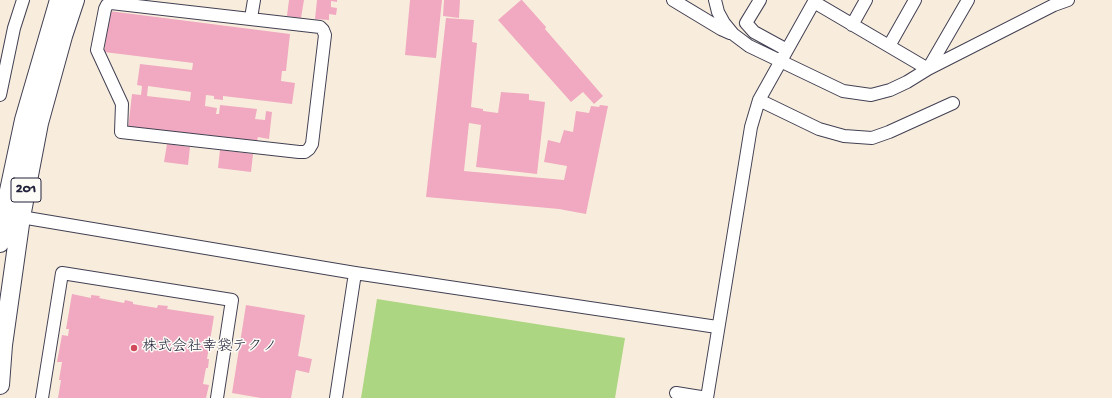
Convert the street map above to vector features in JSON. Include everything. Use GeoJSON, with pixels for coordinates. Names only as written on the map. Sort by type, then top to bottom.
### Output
{"type":"FeatureCollection","features":[{"type":"Feature","properties":{"kind":"highway","name":"201"},"geometry":{"type":"LineString","coordinates":[[0,243],[2,218],[24,120],[59,0]]}},
{"type":"Feature","properties":{"kind":"highway","name":"201"},"geometry":{"type":"LineString","coordinates":[[0,384],[3,345],[21,218],[39,123],[63,36],[75,0]]}},
{"type":"Feature","properties":{"kind":"street"},"geometry":{"type":"LineString","coordinates":[[0,95],[5,47],[14,28],[23,0]]}},
{"type":"Feature","properties":{"kind":"street"},"geometry":{"type":"LineString","coordinates":[[251,18],[254,0]]}},
{"type":"Feature","properties":{"kind":"street"},"geometry":{"type":"LineString","coordinates":[[673,0],[721,30],[733,34]]}},
{"type":"Feature","properties":{"kind":"street"},"geometry":{"type":"LineString","coordinates":[[715,0],[718,12],[724,23],[733,34],[749,46],[843,91],[871,95],[882,93],[895,87],[1050,3],[1068,0]]}},
{"type":"Feature","properties":{"kind":"street"},"geometry":{"type":"LineString","coordinates":[[760,0],[746,23],[754,32],[787,50]]}},
{"type":"Feature","properties":{"kind":"street"},"geometry":{"type":"LineString","coordinates":[[852,25],[866,0]]}},
{"type":"Feature","properties":{"kind":"street"},"geometry":{"type":"LineString","coordinates":[[889,46],[916,0]]}},
{"type":"Feature","properties":{"kind":"street"},"geometry":{"type":"LineString","coordinates":[[928,69],[968,0]]}},
{"type":"Feature","properties":{"kind":"street"},"geometry":{"type":"LineString","coordinates":[[676,393],[707,398],[751,127],[758,100],[781,62],[814,1],[928,69]]}},
{"type":"Feature","properties":{"kind":"street"},"geometry":{"type":"LineString","coordinates":[[114,3],[251,18],[320,26],[324,30],[325,35],[312,144],[309,149],[305,152],[299,152],[121,132],[122,104],[97,50],[107,5],[114,3]]}},
{"type":"Feature","properties":{"kind":"street"},"geometry":{"type":"LineString","coordinates":[[758,100],[819,129],[844,136],[872,138],[889,132],[953,103]]}},
{"type":"Feature","properties":{"kind":"street"},"geometry":{"type":"LineString","coordinates":[[2,218],[21,218],[354,273],[718,328]]}},
{"type":"Feature","properties":{"kind":"street"},"geometry":{"type":"LineString","coordinates":[[336,398],[354,273]]}},
{"type":"Feature","properties":{"kind":"street"},"geometry":{"type":"LineString","coordinates":[[42,398],[62,274],[232,300],[217,398]]}},
{"type":"Feature","properties":{"kind":"green space"},"geometry":{"type":"Polygon","coordinates":[[[377,299],[625,338],[615,398],[361,398],[377,299]]]}},
{"type":"Feature","properties":{"kind":"building"},"geometry":{"type":"Polygon","coordinates":[[[289,0],[304,0],[301,18],[287,16],[289,0]]]}},
{"type":"Feature","properties":{"kind":"building"},"geometry":{"type":"Polygon","coordinates":[[[317,0],[337,0],[337,2],[331,1],[331,7],[337,8],[336,15],[329,14],[329,20],[315,19],[317,0]]]}},
{"type":"Feature","properties":{"kind":"building"},"geometry":{"type":"Polygon","coordinates":[[[410,0],[442,0],[436,58],[405,55],[410,0]]]}},
{"type":"Feature","properties":{"kind":"building"},"geometry":{"type":"Polygon","coordinates":[[[444,0],[460,0],[459,18],[443,16],[444,0]]]}},
{"type":"Feature","properties":{"kind":"building"},"geometry":{"type":"Polygon","coordinates":[[[521,0],[546,27],[545,29],[603,96],[594,104],[583,92],[571,102],[498,20],[521,0]]]}},
{"type":"Feature","properties":{"kind":"building"},"geometry":{"type":"Polygon","coordinates":[[[109,11],[290,34],[286,71],[282,71],[281,81],[295,83],[292,104],[223,96],[223,100],[214,99],[214,96],[206,95],[205,106],[217,108],[216,114],[219,114],[220,105],[257,109],[255,119],[265,120],[266,111],[272,112],[269,139],[258,137],[257,141],[201,134],[201,138],[128,129],[132,94],[141,95],[142,86],[137,85],[140,64],[192,70],[193,63],[104,52],[109,11]],[[148,86],[147,96],[190,101],[191,92],[148,86]]]}},
{"type":"Feature","properties":{"kind":"building"},"geometry":{"type":"Polygon","coordinates":[[[446,18],[474,20],[472,42],[477,43],[471,107],[483,109],[483,111],[498,113],[501,92],[529,94],[529,100],[545,102],[537,174],[476,167],[481,125],[469,123],[464,171],[564,180],[567,166],[544,162],[548,140],[560,143],[564,130],[573,132],[576,111],[589,113],[591,106],[608,106],[586,214],[559,209],[426,197],[446,18]]]}},
{"type":"Feature","properties":{"kind":"building"},"geometry":{"type":"Polygon","coordinates":[[[167,144],[190,147],[188,165],[164,162],[167,144]]]}},
{"type":"Feature","properties":{"kind":"building"},"geometry":{"type":"Polygon","coordinates":[[[220,150],[253,154],[251,172],[218,168],[220,150]]]}},
{"type":"Feature","properties":{"kind":"building","name":"株式会社幸袋テクノ"},"geometry":{"type":"Polygon","coordinates":[[[72,294],[91,298],[91,295],[100,296],[99,298],[124,303],[125,300],[133,302],[133,304],[157,308],[158,305],[168,306],[167,309],[214,316],[207,359],[209,359],[208,368],[206,368],[203,384],[209,385],[206,398],[58,398],[62,362],[57,362],[62,335],[68,336],[69,329],[66,329],[72,294]]]}},
{"type":"Feature","properties":{"kind":"building","name":"株式会社幸袋テクノ"},"geometry":{"type":"Polygon","coordinates":[[[246,305],[305,315],[298,356],[312,359],[309,373],[296,370],[291,398],[261,398],[232,393],[246,305]]]}},
{"type":"Feature","properties":{"kind":"place","name":"株式会社幸袋テクノ"},"geometry":{"type":"Point","coordinates":[134,348]}}]}
